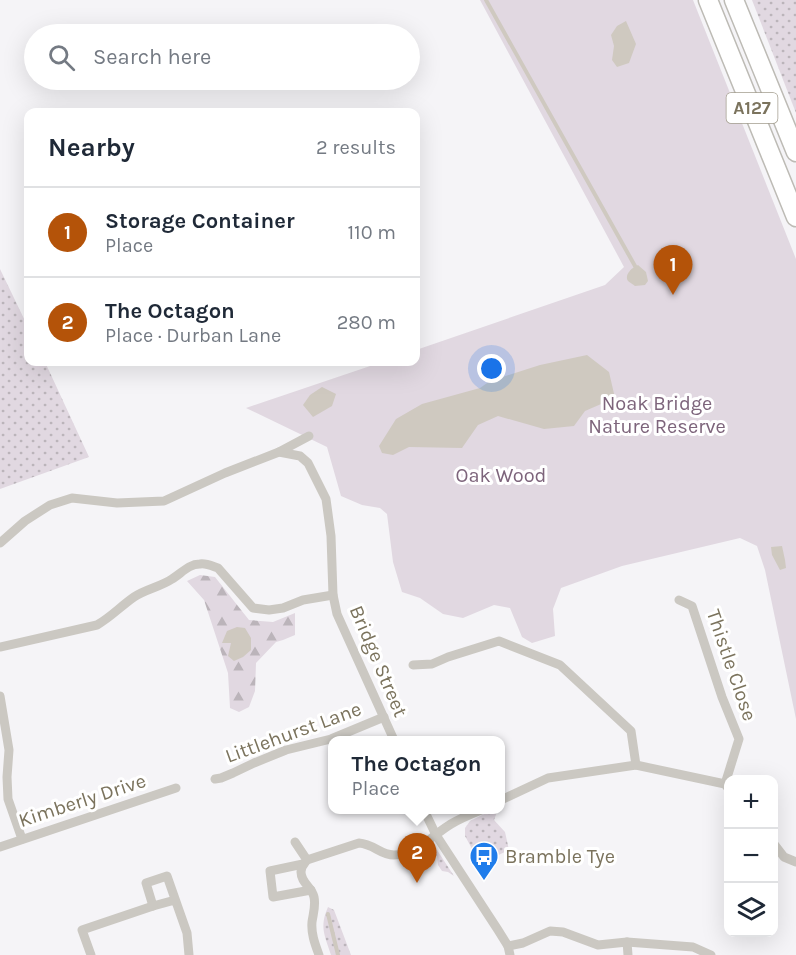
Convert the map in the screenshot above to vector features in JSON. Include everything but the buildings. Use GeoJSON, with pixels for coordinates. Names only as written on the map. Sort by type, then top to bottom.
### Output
{"type":"FeatureCollection","features":[{"type":"Feature","properties":{"kind":"highway","name":"A127"},"geometry":{"type":"LineString","coordinates":[[708,0],[796,217]]}},
{"type":"Feature","properties":{"kind":"highway","name":"A127"},"geometry":{"type":"LineString","coordinates":[[734,0],[796,152]]}},
{"type":"Feature","properties":{"kind":"street"},"geometry":{"type":"LineString","coordinates":[[0,543],[50,505],[72,498],[117,503],[164,501],[279,452],[309,436]]}},
{"type":"Feature","properties":{"kind":"street","name":"Bridge Street"},"geometry":{"type":"LineString","coordinates":[[279,452],[300,456],[308,463],[326,498],[331,536],[333,595],[337,614],[392,736]]}},
{"type":"Feature","properties":{"kind":"street"},"geometry":{"type":"LineString","coordinates":[[0,647],[97,625],[135,596],[174,578],[188,567],[199,564],[218,568],[253,608],[269,610],[283,608],[303,600],[333,595]]}},
{"type":"Feature","properties":{"kind":"street","name":"Thistle Close"},"geometry":{"type":"LineString","coordinates":[[678,600],[692,606],[722,697],[739,739],[730,775]]}},
{"type":"Feature","properties":{"kind":"street"},"geometry":{"type":"LineString","coordinates":[[413,665],[432,664],[499,641],[560,665],[631,731],[636,765]]}},
{"type":"Feature","properties":{"kind":"street"},"geometry":{"type":"LineString","coordinates":[[0,696],[9,750],[4,772],[8,799],[22,839]]}},
{"type":"Feature","properties":{"kind":"street","name":"Littlehurst Lane"},"geometry":{"type":"LineString","coordinates":[[338,736],[384,717]]}},
{"type":"Feature","properties":{"kind":"street","name":"Littlehurst Lane"},"geometry":{"type":"LineString","coordinates":[[215,779],[286,750],[328,740]]}},
{"type":"Feature","properties":{"kind":"street"},"geometry":{"type":"LineString","coordinates":[[505,798],[548,778],[636,765],[724,785]]}},
{"type":"Feature","properties":{"kind":"street","name":"Kimberly Drive"},"geometry":{"type":"LineString","coordinates":[[0,847],[176,788]]}},
{"type":"Feature","properties":{"kind":"street"},"geometry":{"type":"LineString","coordinates":[[426,814],[436,836],[509,951],[550,931],[563,932],[598,945],[627,942],[693,947],[711,955]]}},
{"type":"Feature","properties":{"kind":"street"},"geometry":{"type":"LineString","coordinates":[[312,890],[273,897],[270,871],[305,862],[359,843],[368,843],[385,854],[401,854],[423,844],[450,824],[472,814]]}},
{"type":"Feature","properties":{"kind":"street"},"geometry":{"type":"LineString","coordinates":[[295,842],[305,862]]}},
{"type":"Feature","properties":{"kind":"street"},"geometry":{"type":"LineString","coordinates":[[778,849],[784,857],[796,862]]}},
{"type":"Feature","properties":{"kind":"street"},"geometry":{"type":"LineString","coordinates":[[305,862],[301,876],[312,890],[315,899],[312,936],[319,955]]}},
{"type":"Feature","properties":{"kind":"street"},"geometry":{"type":"LineString","coordinates":[[153,906],[146,883],[167,876],[187,933],[189,955]]}},
{"type":"Feature","properties":{"kind":"street"},"geometry":{"type":"LineString","coordinates":[[91,955],[82,930],[175,900]]}},
{"type":"Feature","properties":{"kind":"street"},"geometry":{"type":"LineString","coordinates":[[627,942],[628,955]]}},
{"type":"Feature","properties":{"kind":"green space","name":"Noak Bridge Nature Reserve"},"geometry":{"type":"Polygon","coordinates":[[[480,0],[693,0],[796,259],[796,719],[765,570],[757,546],[740,538],[622,566],[561,588],[553,609],[555,636],[532,643],[522,637],[510,608],[494,605],[463,618],[443,614],[420,598],[402,592],[393,562],[387,514],[380,508],[362,505],[341,496],[327,447],[246,408],[370,366],[420,366],[420,349],[605,285],[624,267],[480,0]]]}},
{"type":"Feature","properties":{"kind":"green space"},"geometry":{"type":"Polygon","coordinates":[[[752,0],[796,0],[796,113],[752,0]]]}},
{"type":"Feature","properties":{"kind":"green space"},"geometry":{"type":"Polygon","coordinates":[[[0,269],[24,319],[24,366],[47,366],[89,457],[0,489],[0,269]]]}},
{"type":"Feature","properties":{"kind":"green space"},"geometry":{"type":"Polygon","coordinates":[[[200,575],[215,577],[249,620],[273,622],[295,613],[295,635],[276,642],[256,663],[255,691],[249,707],[239,712],[230,708],[228,673],[204,600],[187,581],[200,575]]]}},
{"type":"Feature","properties":{"kind":"green space"},"geometry":{"type":"Polygon","coordinates":[[[484,814],[496,814],[494,820],[505,832],[509,850],[488,860],[482,867],[465,836],[465,828],[470,821],[484,814]]]}},
{"type":"Feature","properties":{"kind":"green space"},"geometry":{"type":"Polygon","coordinates":[[[437,850],[454,876],[442,871],[438,865],[437,856],[428,853],[418,854],[437,850]]]}},
{"type":"Feature","properties":{"kind":"green space"},"geometry":{"type":"Polygon","coordinates":[[[328,907],[334,910],[351,955],[331,955],[323,926],[328,907]]]}},
{"type":"Feature","properties":{"kind":"shaded area"},"geometry":{"type":"Polygon","coordinates":[[[626,21],[636,44],[629,63],[617,67],[612,60],[614,46],[611,35],[617,26],[626,21]]]}},
{"type":"Feature","properties":{"kind":"shaded area"},"geometry":{"type":"Polygon","coordinates":[[[638,265],[646,272],[648,281],[645,285],[635,286],[628,281],[627,276],[638,265]]]}},
{"type":"Feature","properties":{"kind":"shaded area"},"geometry":{"type":"Polygon","coordinates":[[[587,355],[609,372],[615,398],[585,411],[574,426],[544,429],[498,416],[478,425],[462,448],[409,447],[393,455],[382,453],[379,446],[396,419],[422,404],[480,388],[490,381],[540,365],[587,355]]]}},
{"type":"Feature","properties":{"kind":"shaded area"},"geometry":{"type":"Polygon","coordinates":[[[322,387],[336,394],[332,406],[313,417],[303,405],[310,395],[322,387]]]}},
{"type":"Feature","properties":{"kind":"shaded area"},"geometry":{"type":"Polygon","coordinates":[[[782,546],[786,568],[780,570],[772,555],[771,547],[782,546]]]}},
{"type":"Feature","properties":{"kind":"shaded area"},"geometry":{"type":"Polygon","coordinates":[[[237,627],[245,628],[251,638],[251,650],[234,661],[228,656],[231,643],[222,643],[227,631],[237,627]]]}},
{"type":"Feature","properties":{"kind":"waterway"},"geometry":{"type":"LineString","coordinates":[[486,0],[635,266]]}},
{"type":"Feature","properties":{"kind":"waterway"},"geometry":{"type":"LineString","coordinates":[[328,914],[338,955]]}},
{"type":"Feature","properties":{"kind":"place","name":"Storage Container"},"geometry":{"type":"Point","coordinates":[673,295]}},
{"type":"Feature","properties":{"kind":"place","name":"Bramble Tye"},"geometry":{"type":"Point","coordinates":[484,882]}},
{"type":"Feature","properties":{"kind":"place","name":"The Octagon"},"geometry":{"type":"Point","coordinates":[417,883]}},
{"type":"Feature","properties":{"kind":"park label","name":"Oak Wood"},"geometry":{"type":"Point","coordinates":[501,475]}}]}
